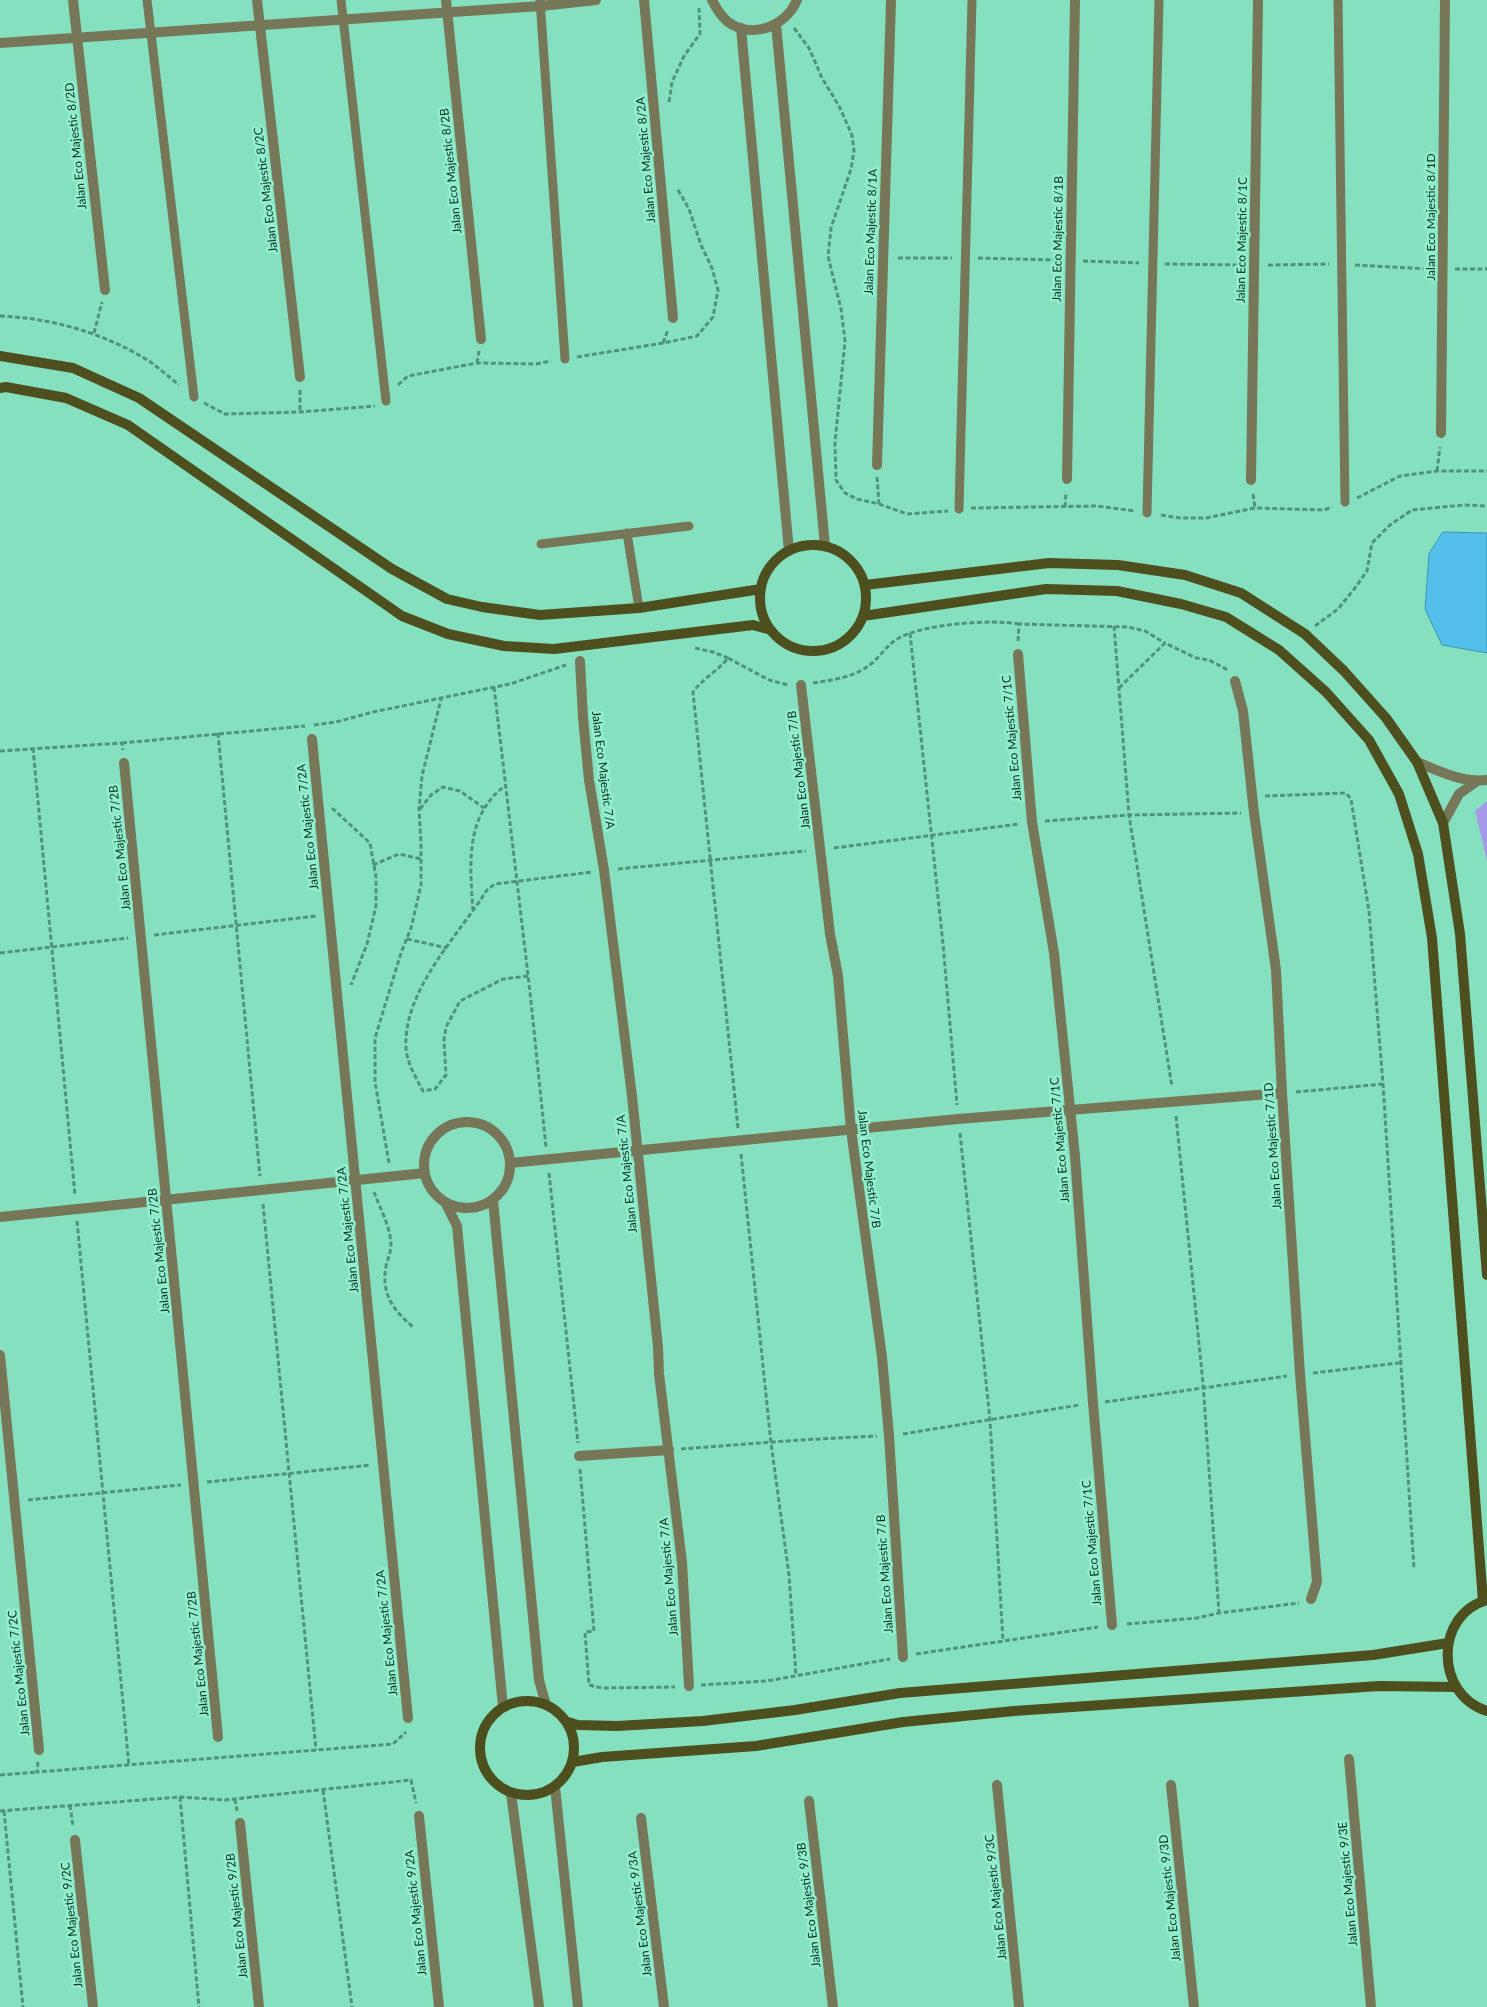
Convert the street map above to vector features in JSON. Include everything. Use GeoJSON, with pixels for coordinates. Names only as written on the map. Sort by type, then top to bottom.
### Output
{"type":"FeatureCollection","features":[{"type":"Feature","properties":{"kind":"street","name":"Jalan Eco Majestic 8/2D"},"geometry":{"type":"LineString","coordinates":[[73,0],[105,290]]}},
{"type":"Feature","properties":{"kind":"street","name":"Jalan Eco Majestic 8/2C"},"geometry":{"type":"LineString","coordinates":[[256,0],[300,377]]}},
{"type":"Feature","properties":{"kind":"street","name":"Jalan Eco Majestic 8/2B"},"geometry":{"type":"LineString","coordinates":[[446,0],[481,339]]}},
{"type":"Feature","properties":{"kind":"street"},"geometry":{"type":"LineString","coordinates":[[0,43],[448,13],[541,3],[596,0]]}},
{"type":"Feature","properties":{"kind":"street","name":"Jalan Eco Majestic 8/2A"},"geometry":{"type":"LineString","coordinates":[[644,0],[673,318]]}},
{"type":"Feature","properties":{"kind":"street"},"geometry":{"type":"LineString","coordinates":[[712,0],[718,12],[728,22],[741,28],[753,30],[765,29],[776,24],[794,8],[797,0]]}},
{"type":"Feature","properties":{"kind":"street","name":"Jalan Eco Majestic 8/1A"},"geometry":{"type":"LineString","coordinates":[[877,465],[891,0]]}},
{"type":"Feature","properties":{"kind":"street","name":"Jalan Eco Majestic 8/1B"},"geometry":{"type":"LineString","coordinates":[[1067,479],[1075,0]]}},
{"type":"Feature","properties":{"kind":"street","name":"Jalan Eco Majestic 8/1C"},"geometry":{"type":"LineString","coordinates":[[1251,480],[1258,0]]}},
{"type":"Feature","properties":{"kind":"street","name":"Jalan Eco Majestic 8/1D"},"geometry":{"type":"LineString","coordinates":[[1442,434],[1445,0]]}},
{"type":"Feature","properties":{"kind":"street"},"geometry":{"type":"LineString","coordinates":[[776,24],[825,546]]}},
{"type":"Feature","properties":{"kind":"street"},"geometry":{"type":"LineString","coordinates":[[741,28],[789,551]]}},
{"type":"Feature","properties":{"kind":"street"},"geometry":{"type":"LineString","coordinates":[[0,356],[73,368],[138,398],[392,569],[447,599],[482,607],[540,615],[639,608],[761,589]]}},
{"type":"Feature","properties":{"kind":"street"},"geometry":{"type":"LineString","coordinates":[[0,388],[6,387],[66,398],[128,425],[402,616],[448,634],[504,646],[554,649],[753,626],[771,630]]}},
{"type":"Feature","properties":{"kind":"street"},"geometry":{"type":"LineString","coordinates":[[807,546],[825,546],[839,551],[851,560],[860,572],[865,585],[866,601],[863,616],[855,630],[844,642],[829,649],[813,651],[797,649],[783,642],[771,630],[764,616],[761,589],[766,574],[776,560],[789,551],[807,546]]}},
{"type":"Feature","properties":{"kind":"street"},"geometry":{"type":"LineString","coordinates":[[865,585],[1049,563],[1118,565],[1185,575],[1241,593],[1305,634],[1344,671],[1386,718],[1417,762],[1443,823],[1460,934],[1487,1276]]}},
{"type":"Feature","properties":{"kind":"street"},"geometry":{"type":"LineString","coordinates":[[863,616],[1046,589],[1118,591],[1182,604],[1226,617],[1279,650],[1326,692],[1369,740],[1399,794],[1418,854],[1432,938],[1485,1601],[1467,1611],[1455,1626],[1448,1643],[1447,1658],[1449,1673],[1456,1687],[1467,1700],[1487,1711]]}},
{"type":"Feature","properties":{"kind":"street","name":"Jalan Eco Majestic 7/1C"},"geometry":{"type":"LineString","coordinates":[[1018,654],[1032,822],[1054,953],[1070,1111],[1112,1625]]}},
{"type":"Feature","properties":{"kind":"street","name":"Jalan Eco Majestic 7/A"},"geometry":{"type":"LineString","coordinates":[[580,661],[582,718],[588,771],[604,870],[638,1151],[658,1347],[659,1374],[682,1562],[689,1686]]}},
{"type":"Feature","properties":{"kind":"street","name":"Jalan Eco Majestic 7/1D"},"geometry":{"type":"LineString","coordinates":[[1235,681],[1243,711],[1254,813],[1276,970],[1300,1374],[1318,1582],[1311,1599]]}},
{"type":"Feature","properties":{"kind":"street","name":"Jalan Eco Majestic 7/B"},"geometry":{"type":"LineString","coordinates":[[801,685],[830,934],[838,976],[851,1130],[882,1357],[903,1657]]}},
{"type":"Feature","properties":{"kind":"street","name":"Jalan Eco Majestic 7/2A"},"geometry":{"type":"LineString","coordinates":[[312,739],[338,1004],[361,1179],[408,1718]]}},
{"type":"Feature","properties":{"kind":"street"},"geometry":{"type":"LineString","coordinates":[[1417,762],[1443,774],[1482,780]]}},
{"type":"Feature","properties":{"kind":"street","name":"Jalan Eco Majestic 7/2B"},"geometry":{"type":"LineString","coordinates":[[124,763],[218,1737]]}},
{"type":"Feature","properties":{"kind":"street"},"geometry":{"type":"LineString","coordinates":[[1443,823],[1459,794],[1482,780]]}},
{"type":"Feature","properties":{"kind":"street"},"geometry":{"type":"LineString","coordinates":[[510,1163],[958,1119],[1282,1093]]}},
{"type":"Feature","properties":{"kind":"street"},"geometry":{"type":"LineString","coordinates":[[463,1122],[477,1123],[490,1128],[504,1143],[510,1163],[510,1174],[506,1184],[493,1200],[474,1208],[455,1206],[445,1202],[436,1195],[425,1173],[425,1158],[429,1145],[438,1134],[449,1126],[463,1122]]}},
{"type":"Feature","properties":{"kind":"street"},"geometry":{"type":"LineString","coordinates":[[0,1217],[425,1173]]}},
{"type":"Feature","properties":{"kind":"street"},"geometry":{"type":"LineString","coordinates":[[493,1200],[539,1680],[546,1704]]}},
{"type":"Feature","properties":{"kind":"street"},"geometry":{"type":"LineString","coordinates":[[445,1202],[457,1226],[503,1707]]}},
{"type":"Feature","properties":{"kind":"street","name":"Jalan Eco Majestic 7/2C"},"geometry":{"type":"LineString","coordinates":[[0,1356],[39,1750]]}},
{"type":"Feature","properties":{"kind":"street"},"geometry":{"type":"LineString","coordinates":[[579,1456],[669,1450]]}},
{"type":"Feature","properties":{"kind":"street"},"geometry":{"type":"LineString","coordinates":[[568,1722],[578,1725],[617,1726],[703,1721],[795,1710],[900,1693],[1374,1655],[1448,1643]]}},
{"type":"Feature","properties":{"kind":"street"},"geometry":{"type":"LineString","coordinates":[[573,1762],[602,1757],[756,1746],[903,1722],[1014,1711],[1379,1686],[1456,1687]]}},
{"type":"Feature","properties":{"kind":"street"},"geometry":{"type":"LineString","coordinates":[[528,1700],[546,1704],[560,1713],[568,1722],[575,1748],[573,1762],[566,1776],[555,1787],[541,1794],[526,1796],[511,1793],[498,1786],[488,1774],[481,1760],[480,1745],[483,1730],[491,1717],[503,1707],[515,1702],[528,1700]]}},
{"type":"Feature","properties":{"kind":"street","name":"Jalan Eco Majestic 9/3E"},"geometry":{"type":"LineString","coordinates":[[1349,1759],[1371,2007]]}},
{"type":"Feature","properties":{"kind":"street","name":"Jalan Eco Majestic 9/3C"},"geometry":{"type":"LineString","coordinates":[[997,1785],[1019,2007]]}},
{"type":"Feature","properties":{"kind":"street","name":"Jalan Eco Majestic 9/3D"},"geometry":{"type":"LineString","coordinates":[[1171,1786],[1194,2007]]}},
{"type":"Feature","properties":{"kind":"street"},"geometry":{"type":"LineString","coordinates":[[555,1787],[578,2007]]}},
{"type":"Feature","properties":{"kind":"street"},"geometry":{"type":"LineString","coordinates":[[511,1793],[538,2007]]}},
{"type":"Feature","properties":{"kind":"street","name":"Jalan Eco Majestic 9/3B"},"geometry":{"type":"LineString","coordinates":[[809,1801],[833,2007]]}},
{"type":"Feature","properties":{"kind":"street","name":"Jalan Eco Majestic 9/2A"},"geometry":{"type":"LineString","coordinates":[[418,1816],[438,2007]]}},
{"type":"Feature","properties":{"kind":"street","name":"Jalan Eco Majestic 9/3A"},"geometry":{"type":"LineString","coordinates":[[641,1818],[664,2007]]}},
{"type":"Feature","properties":{"kind":"street","name":"Jalan Eco Majestic 9/2B"},"geometry":{"type":"LineString","coordinates":[[240,1823],[258,2007]]}},
{"type":"Feature","properties":{"kind":"street","name":"Jalan Eco Majestic 9/2C"},"geometry":{"type":"LineString","coordinates":[[75,1840],[93,2007]]}},
{"type":"Feature","properties":{"kind":"lane"},"geometry":{"type":"LineString","coordinates":[[147,0],[194,397]]}},
{"type":"Feature","properties":{"kind":"lane"},"geometry":{"type":"LineString","coordinates":[[341,0],[386,401]]}},
{"type":"Feature","properties":{"kind":"lane"},"geometry":{"type":"LineString","coordinates":[[959,509],[972,0]]}},
{"type":"Feature","properties":{"kind":"lane"},"geometry":{"type":"LineString","coordinates":[[1147,513],[1159,0]]}},
{"type":"Feature","properties":{"kind":"lane"},"geometry":{"type":"LineString","coordinates":[[1338,0],[1345,502]]}},
{"type":"Feature","properties":{"kind":"lane"},"geometry":{"type":"LineString","coordinates":[[541,3],[565,359]]}},
{"type":"Feature","properties":{"kind":"lane"},"geometry":{"type":"LineString","coordinates":[[541,544],[689,526]]}},
{"type":"Feature","properties":{"kind":"lane"},"geometry":{"type":"LineString","coordinates":[[627,533],[639,608]]}},
{"type":"Feature","properties":{"kind":"path"},"geometry":{"type":"LineString","coordinates":[[669,106],[672,82],[684,56],[700,34],[699,0]]}},
{"type":"Feature","properties":{"kind":"path"},"geometry":{"type":"LineString","coordinates":[[786,17],[809,48],[822,78],[839,106],[852,135],[854,151],[851,169],[831,228],[828,256],[841,309],[845,341],[835,442],[836,480],[844,493],[857,499],[879,504],[907,514],[972,508],[1097,506],[1180,518],[1206,518],[1255,508],[1324,510],[1400,476],[1437,471],[1487,471]]}},
{"type":"Feature","properties":{"kind":"path"},"geometry":{"type":"LineString","coordinates":[[0,316],[28,317],[94,333],[149,361],[194,397],[225,414],[300,412],[383,406],[392,390],[408,376],[477,362],[536,364],[697,336],[713,316],[718,290],[712,268],[701,245],[689,209],[672,180]]}},
{"type":"Feature","properties":{"kind":"path"},"geometry":{"type":"LineString","coordinates":[[883,258],[1070,260],[1153,264],[1342,264],[1443,270],[1487,269]]}},
{"type":"Feature","properties":{"kind":"path"},"geometry":{"type":"LineString","coordinates":[[94,333],[105,290]]}},
{"type":"Feature","properties":{"kind":"path"},"geometry":{"type":"LineString","coordinates":[[300,377],[300,412]]}},
{"type":"Feature","properties":{"kind":"path"},"geometry":{"type":"LineString","coordinates":[[1437,471],[1442,434]]}},
{"type":"Feature","properties":{"kind":"path"},"geometry":{"type":"LineString","coordinates":[[877,465],[879,504]]}},
{"type":"Feature","properties":{"kind":"path"},"geometry":{"type":"LineString","coordinates":[[1305,634],[1338,609],[1355,588],[1367,571],[1372,543],[1390,525],[1412,510],[1464,505],[1487,506]]}},
{"type":"Feature","properties":{"kind":"path"},"geometry":{"type":"LineString","coordinates":[[1003,1641],[990,1420],[910,632],[921,628],[1002,621],[1019,624],[1114,626],[1145,631],[1196,658],[1209,660],[1230,672],[1235,681]]}},
{"type":"Feature","properties":{"kind":"path"},"geometry":{"type":"LineString","coordinates":[[1018,654],[1019,624]]}},
{"type":"Feature","properties":{"kind":"path"},"geometry":{"type":"LineString","coordinates":[[1114,626],[1129,814],[1175,1102],[1203,1387],[1218,1613]]}},
{"type":"Feature","properties":{"kind":"path"},"geometry":{"type":"LineString","coordinates":[[1119,689],[1165,642]]}},
{"type":"Feature","properties":{"kind":"path"},"geometry":{"type":"LineString","coordinates":[[699,683],[694,692],[710,859],[771,1443],[789,1575],[796,1676]]}},
{"type":"Feature","properties":{"kind":"path"},"geometry":{"type":"LineString","coordinates":[[494,687],[528,976],[579,1456],[594,1631],[585,1632],[588,1685],[602,1688],[689,1686],[767,1681],[1003,1641],[1112,1625],[1197,1618],[1218,1613],[1296,1604],[1311,1599]]}},
{"type":"Feature","properties":{"kind":"path"},"geometry":{"type":"LineString","coordinates":[[0,751],[122,743],[336,722],[373,712],[441,699],[422,776],[419,809],[421,885],[407,939],[375,1038],[375,1082],[391,1176]]}},
{"type":"Feature","properties":{"kind":"path"},"geometry":{"type":"LineString","coordinates":[[308,725],[312,739]]}},
{"type":"Feature","properties":{"kind":"path"},"geometry":{"type":"LineString","coordinates":[[218,733],[316,1750]]}},
{"type":"Feature","properties":{"kind":"path"},"geometry":{"type":"LineString","coordinates":[[122,743],[124,763]]}},
{"type":"Feature","properties":{"kind":"path"},"geometry":{"type":"LineString","coordinates":[[33,748],[129,1766]]}},
{"type":"Feature","properties":{"kind":"path"},"geometry":{"type":"LineString","coordinates":[[473,912],[472,840],[484,808],[495,794],[506,786]]}},
{"type":"Feature","properties":{"kind":"path"},"geometry":{"type":"LineString","coordinates":[[419,809],[431,795],[443,788],[460,791],[484,808]]}},
{"type":"Feature","properties":{"kind":"path"},"geometry":{"type":"LineString","coordinates":[[1253,796],[1346,793],[1351,799],[1369,912],[1383,1084],[1399,1363],[1414,1569]]}},
{"type":"Feature","properties":{"kind":"path"},"geometry":{"type":"LineString","coordinates":[[318,802],[335,809],[370,843],[373,864],[376,906],[367,944],[355,978],[346,995],[338,1004]]}},
{"type":"Feature","properties":{"kind":"path"},"geometry":{"type":"LineString","coordinates":[[528,976],[503,979],[460,1000],[446,1027],[444,1040],[446,1075],[435,1089],[423,1091],[412,1072],[406,1049],[410,1014],[421,988],[447,948],[487,890],[495,884],[604,870],[908,840],[930,835],[1032,822],[1129,814],[1254,813]]}},
{"type":"Feature","properties":{"kind":"path"},"geometry":{"type":"LineString","coordinates":[[373,864],[399,854],[421,859]]}},
{"type":"Feature","properties":{"kind":"path"},"geometry":{"type":"LineString","coordinates":[[0,953],[329,914]]}},
{"type":"Feature","properties":{"kind":"path"},"geometry":{"type":"LineString","coordinates":[[407,939],[447,948]]}},
{"type":"Feature","properties":{"kind":"path"},"geometry":{"type":"LineString","coordinates":[[1282,1093],[1383,1084]]}},
{"type":"Feature","properties":{"kind":"path"},"geometry":{"type":"LineString","coordinates":[[361,1179],[370,1183],[387,1224],[391,1242],[385,1281],[388,1296],[397,1313],[413,1327]]}},
{"type":"Feature","properties":{"kind":"path"},"geometry":{"type":"LineString","coordinates":[[669,1450],[799,1440],[889,1436],[1203,1387],[1399,1363]]}},
{"type":"Feature","properties":{"kind":"path"},"geometry":{"type":"LineString","coordinates":[[0,1775],[129,1766],[220,1756],[393,1744],[409,1729],[408,1718]]}},
{"type":"Feature","properties":{"kind":"path"},"geometry":{"type":"LineString","coordinates":[[37,1772],[39,1750]]}},
{"type":"Feature","properties":{"kind":"path"},"geometry":{"type":"LineString","coordinates":[[23,2007],[2,1811],[180,1796],[225,1800],[411,1780],[418,1816]]}},
{"type":"Feature","properties":{"kind":"path"},"geometry":{"type":"LineString","coordinates":[[323,1790],[352,2007]]}},
{"type":"Feature","properties":{"kind":"path"},"geometry":{"type":"LineString","coordinates":[[180,1796],[200,2007]]}},
{"type":"Feature","properties":{"kind":"path"},"geometry":{"type":"LineString","coordinates":[[70,1805],[75,1840]]}},
{"type":"Feature","properties":{"kind":"shaded area"},"geometry":{"type":"Polygon","coordinates":[[[1487,801],[1487,861],[1475,811],[1487,801]]]}},
{"type":"Feature","properties":{"kind":"water"},"geometry":{"type":"Polygon","coordinates":[[[1443,532],[1487,533],[1487,653],[1442,645],[1425,609],[1429,554],[1443,532]]]}}]}
